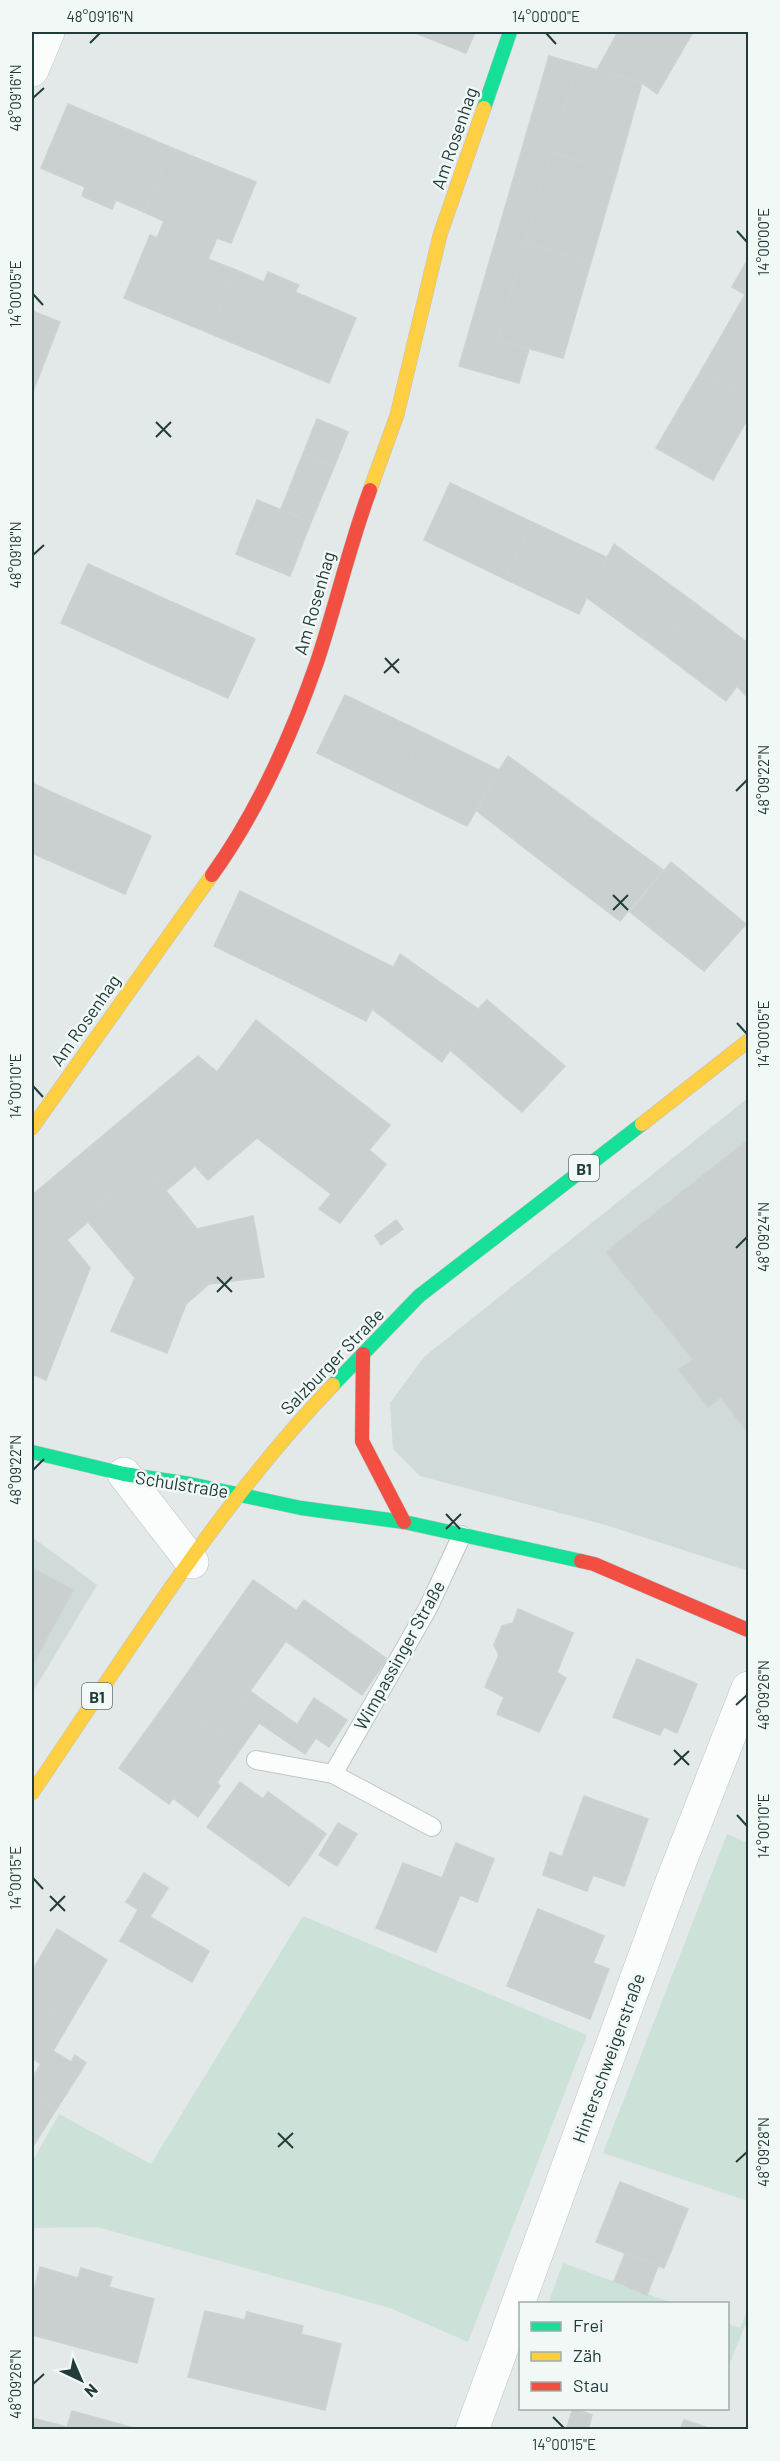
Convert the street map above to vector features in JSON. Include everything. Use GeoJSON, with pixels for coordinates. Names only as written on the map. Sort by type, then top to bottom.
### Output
{"type":"FeatureCollection","features":[{"type":"Feature","properties":{"kind":"street"},"geometry":{"type":"LineString","coordinates":[[32,70],[48,32]]}},
{"type":"Feature","properties":{"kind":"street","name":"Am Rosenhag"},"geometry":{"type":"LineString","coordinates":[[32,1128],[238,837],[281,753],[317,661],[352,539],[397,415],[440,235],[510,32]]}},
{"type":"Feature","properties":{"kind":"street","name":"Salzburger Straße"},"geometry":{"type":"LineString","coordinates":[[32,1793],[124,1656],[240,1494],[291,1429],[419,1296],[748,1041]]}},
{"type":"Feature","properties":{"kind":"street"},"geometry":{"type":"LineString","coordinates":[[363,1354],[362,1441],[404,1522]]}},
{"type":"Feature","properties":{"kind":"street","name":"Schulstraße"},"geometry":{"type":"LineString","coordinates":[[32,1452],[123,1474],[240,1494]]}},
{"type":"Feature","properties":{"kind":"street","name":"Schulstraße"},"geometry":{"type":"LineString","coordinates":[[123,1474],[192,1562]]}},
{"type":"Feature","properties":{"kind":"street"},"geometry":{"type":"LineString","coordinates":[[240,1494],[301,1508],[404,1522],[594,1564],[748,1630]]}},
{"type":"Feature","properties":{"kind":"street","name":"Hinterschweigerstraße"},"geometry":{"type":"LineString","coordinates":[[472,2430],[670,1887],[748,1688]]}},
{"type":"Feature","properties":{"kind":"lane","name":"Wimpassinger Straße"},"geometry":{"type":"LineString","coordinates":[[333,1774],[428,1608],[462,1535]]}},
{"type":"Feature","properties":{"kind":"lane"},"geometry":{"type":"LineString","coordinates":[[256,1760],[333,1774],[432,1827]]}},
{"type":"Feature","properties":{"kind":"shaded area"},"geometry":{"type":"Polygon","coordinates":[[[748,1098],[748,1571],[606,1525],[420,1476],[393,1449],[390,1403],[424,1357],[748,1098]]]}},
{"type":"Feature","properties":{"kind":"shaded area"},"geometry":{"type":"Polygon","coordinates":[[[32,1537],[97,1585],[32,1693],[32,1537]]]}},
{"type":"Feature","properties":{"kind":"green space"},"geometry":{"type":"Polygon","coordinates":[[[727,1834],[748,1843],[748,2201],[603,2153],[727,1834]]]}},
{"type":"Feature","properties":{"kind":"green space"},"geometry":{"type":"Polygon","coordinates":[[[303,1916],[587,2035],[468,2342],[390,2308],[97,2227],[32,2228],[32,2162],[59,2114],[151,2164],[303,1916]]]}},
{"type":"Feature","properties":{"kind":"green space"},"geometry":{"type":"Polygon","coordinates":[[[563,2263],[669,2302],[549,2302],[563,2263]]]}},
{"type":"Feature","properties":{"kind":"green space"},"geometry":{"type":"Polygon","coordinates":[[[748,2309],[748,2319],[729,2365],[729,2324],[740,2328],[748,2309]]]}},
{"type":"Feature","properties":{"kind":"building"},"geometry":{"type":"Polygon","coordinates":[[[413,32],[475,32],[466,53],[413,32]]]}},
{"type":"Feature","properties":{"kind":"building"},"geometry":{"type":"Polygon","coordinates":[[[618,32],[693,32],[657,94],[642,83],[597,70],[618,32]]]}},
{"type":"Feature","properties":{"kind":"building"},"geometry":{"type":"Polygon","coordinates":[[[549,56],[577,64],[497,340],[529,349],[519,383],[459,366],[549,56]]]}},
{"type":"Feature","properties":{"kind":"building"},"geometry":{"type":"Polygon","coordinates":[[[577,64],[642,83],[617,172],[551,153],[577,64]]]}},
{"type":"Feature","properties":{"kind":"building"},"geometry":{"type":"Polygon","coordinates":[[[68,104],[172,148],[144,212],[116,200],[112,209],[82,196],[85,187],[41,168],[68,104]]]}},
{"type":"Feature","properties":{"kind":"building"},"geometry":{"type":"Polygon","coordinates":[[[172,148],[256,182],[231,243],[217,238],[208,259],[236,270],[209,333],[124,298],[150,235],[157,238],[164,221],[144,212],[172,148]]]}},
{"type":"Feature","properties":{"kind":"building"},"geometry":{"type":"Polygon","coordinates":[[[551,153],[617,172],[591,262],[525,243],[551,153]]]}},
{"type":"Feature","properties":{"kind":"building"},"geometry":{"type":"Polygon","coordinates":[[[525,243],[591,262],[563,358],[497,340],[525,243]]]}},
{"type":"Feature","properties":{"kind":"building"},"geometry":{"type":"Polygon","coordinates":[[[748,259],[748,296],[732,287],[748,259]]]}},
{"type":"Feature","properties":{"kind":"building"},"geometry":{"type":"Polygon","coordinates":[[[236,270],[264,282],[268,272],[299,285],[295,292],[356,318],[329,383],[209,333],[236,270]]]}},
{"type":"Feature","properties":{"kind":"building"},"geometry":{"type":"Polygon","coordinates":[[[745,295],[748,296],[748,398],[701,371],[745,295]]]}},
{"type":"Feature","properties":{"kind":"building"},"geometry":{"type":"Polygon","coordinates":[[[32,311],[60,322],[32,394],[32,311]]]}},
{"type":"Feature","properties":{"kind":"building"},"geometry":{"type":"Polygon","coordinates":[[[701,371],[748,398],[748,418],[713,480],[656,448],[701,371]]]}},
{"type":"Feature","properties":{"kind":"building"},"geometry":{"type":"Polygon","coordinates":[[[317,419],[348,432],[334,467],[303,454],[317,419]]]}},
{"type":"Feature","properties":{"kind":"building"},"geometry":{"type":"Polygon","coordinates":[[[303,454],[334,467],[311,522],[281,509],[303,454]]]}},
{"type":"Feature","properties":{"kind":"building"},"geometry":{"type":"Polygon","coordinates":[[[450,483],[532,522],[505,579],[424,540],[450,483]]]}},
{"type":"Feature","properties":{"kind":"building"},"geometry":{"type":"Polygon","coordinates":[[[257,500],[311,522],[290,576],[236,554],[257,500]]]}},
{"type":"Feature","properties":{"kind":"building"},"geometry":{"type":"Polygon","coordinates":[[[532,522],[606,557],[579,614],[505,579],[532,522]]]}},
{"type":"Feature","properties":{"kind":"building"},"geometry":{"type":"Polygon","coordinates":[[[614,544],[695,603],[660,651],[586,597],[614,544]]]}},
{"type":"Feature","properties":{"kind":"building"},"geometry":{"type":"Polygon","coordinates":[[[88,564],[172,602],[145,661],[61,623],[88,564]]]}},
{"type":"Feature","properties":{"kind":"building"},"geometry":{"type":"Polygon","coordinates":[[[172,602],[255,639],[228,698],[145,661],[172,602]]]}},
{"type":"Feature","properties":{"kind":"building"},"geometry":{"type":"Polygon","coordinates":[[[695,603],[748,643],[748,671],[726,701],[660,651],[695,603]]]}},
{"type":"Feature","properties":{"kind":"building"},"geometry":{"type":"Polygon","coordinates":[[[748,671],[748,698],[737,686],[748,671]]]}},
{"type":"Feature","properties":{"kind":"building"},"geometry":{"type":"Polygon","coordinates":[[[345,695],[424,733],[395,791],[317,753],[345,695]]]}},
{"type":"Feature","properties":{"kind":"building"},"geometry":{"type":"Polygon","coordinates":[[[424,733],[499,770],[467,826],[395,791],[424,733]]]}},
{"type":"Feature","properties":{"kind":"building"},"geometry":{"type":"Polygon","coordinates":[[[508,756],[587,814],[548,866],[477,811],[508,756]]]}},
{"type":"Feature","properties":{"kind":"building"},"geometry":{"type":"Polygon","coordinates":[[[32,783],[67,799],[41,857],[32,853],[32,783]]]}},
{"type":"Feature","properties":{"kind":"building"},"geometry":{"type":"Polygon","coordinates":[[[67,799],[151,836],[125,894],[41,857],[67,799]]]}},
{"type":"Feature","properties":{"kind":"building"},"geometry":{"type":"Polygon","coordinates":[[[587,814],[663,870],[620,921],[548,866],[587,814]]]}},
{"type":"Feature","properties":{"kind":"building"},"geometry":{"type":"Polygon","coordinates":[[[671,862],[746,924],[704,971],[630,912],[671,862]]]}},
{"type":"Feature","properties":{"kind":"building"},"geometry":{"type":"Polygon","coordinates":[[[240,891],[319,930],[292,984],[214,946],[240,891]]]}},
{"type":"Feature","properties":{"kind":"building"},"geometry":{"type":"Polygon","coordinates":[[[319,930],[393,967],[366,1021],[292,984],[319,930]]]}},
{"type":"Feature","properties":{"kind":"building"},"geometry":{"type":"Polygon","coordinates":[[[400,954],[478,1009],[442,1062],[372,1009],[400,954]]]}},
{"type":"Feature","properties":{"kind":"building"},"geometry":{"type":"Polygon","coordinates":[[[487,1000],[565,1066],[522,1112],[449,1049],[487,1000]]]}},
{"type":"Feature","properties":{"kind":"building"},"geometry":{"type":"Polygon","coordinates":[[[256,1020],[390,1125],[369,1150],[386,1164],[340,1223],[319,1209],[331,1194],[257,1138],[208,1180],[195,1166],[166,1191],[145,1165],[84,1217],[88,1222],[67,1240],[90,1268],[46,1380],[32,1374],[32,1195],[198,1056],[217,1072],[256,1020]]]}},
{"type":"Feature","properties":{"kind":"building"},"geometry":{"type":"Polygon","coordinates":[[[748,1140],[748,1433],[721,1397],[708,1407],[679,1370],[693,1359],[606,1252],[748,1140]]]}},
{"type":"Feature","properties":{"kind":"building"},"geometry":{"type":"Polygon","coordinates":[[[145,1165],[197,1229],[253,1216],[264,1277],[209,1284],[186,1304],[167,1353],[111,1331],[135,1278],[84,1217],[145,1165]]]}},
{"type":"Feature","properties":{"kind":"building"},"geometry":{"type":"Polygon","coordinates":[[[396,1220],[403,1229],[381,1245],[375,1236],[396,1220]]]}},
{"type":"Feature","properties":{"kind":"building"},"geometry":{"type":"Polygon","coordinates":[[[32,1568],[73,1590],[32,1666],[32,1568]]]}},
{"type":"Feature","properties":{"kind":"building"},"geometry":{"type":"Polygon","coordinates":[[[253,1580],[304,1616],[250,1691],[200,1655],[253,1580]]]}},
{"type":"Feature","properties":{"kind":"building"},"geometry":{"type":"Polygon","coordinates":[[[304,1600],[387,1659],[362,1695],[286,1641],[304,1616],[296,1611],[304,1600]]]}},
{"type":"Feature","properties":{"kind":"building"},"geometry":{"type":"Polygon","coordinates":[[[518,1609],[573,1633],[557,1672],[566,1678],[539,1732],[497,1714],[504,1697],[485,1687],[499,1655],[494,1645],[502,1626],[513,1623],[518,1609]]]}},
{"type":"Feature","properties":{"kind":"building"},"geometry":{"type":"Polygon","coordinates":[[[200,1655],[250,1691],[219,1735],[169,1699],[200,1655]]]}},
{"type":"Feature","properties":{"kind":"building"},"geometry":{"type":"Polygon","coordinates":[[[637,1659],[697,1684],[677,1733],[664,1727],[660,1735],[613,1717],[637,1659]]]}},
{"type":"Feature","properties":{"kind":"building"},"geometry":{"type":"Polygon","coordinates":[[[250,1691],[316,1738],[305,1754],[259,1723],[217,1782],[220,1786],[198,1817],[173,1798],[250,1691]]]}},
{"type":"Feature","properties":{"kind":"building"},"geometry":{"type":"Polygon","coordinates":[[[314,1698],[347,1720],[329,1747],[297,1725],[314,1698]]]}},
{"type":"Feature","properties":{"kind":"building"},"geometry":{"type":"Polygon","coordinates":[[[169,1699],[219,1735],[169,1804],[119,1768],[169,1699]]]}},
{"type":"Feature","properties":{"kind":"building"},"geometry":{"type":"Polygon","coordinates":[[[240,1782],[263,1799],[268,1792],[326,1834],[289,1886],[207,1827],[240,1782]]]}},
{"type":"Feature","properties":{"kind":"building"},"geometry":{"type":"Polygon","coordinates":[[[584,1796],[648,1819],[624,1886],[593,1875],[587,1891],[543,1875],[550,1852],[562,1857],[584,1796]]]}},
{"type":"Feature","properties":{"kind":"building"},"geometry":{"type":"Polygon","coordinates":[[[338,1823],[357,1834],[337,1866],[319,1855],[338,1823]]]}},
{"type":"Feature","properties":{"kind":"building"},"geometry":{"type":"Polygon","coordinates":[[[456,1843],[494,1859],[477,1902],[460,1895],[436,1952],[376,1928],[403,1863],[442,1878],[456,1843]]]}},
{"type":"Feature","properties":{"kind":"building"},"geometry":{"type":"Polygon","coordinates":[[[144,1873],[168,1888],[150,1917],[126,1902],[144,1873]]]}},
{"type":"Feature","properties":{"kind":"building"},"geometry":{"type":"Polygon","coordinates":[[[538,1909],[604,1936],[593,1963],[609,1969],[590,2019],[507,1986],[538,1909]]]}},
{"type":"Feature","properties":{"kind":"building"},"geometry":{"type":"Polygon","coordinates":[[[138,1910],[209,1951],[192,1982],[120,1941],[138,1910]]]}},
{"type":"Feature","properties":{"kind":"building"},"geometry":{"type":"Polygon","coordinates":[[[57,1929],[107,1960],[70,2022],[32,2000],[32,1971],[57,1929]]]}},
{"type":"Feature","properties":{"kind":"building"},"geometry":{"type":"Polygon","coordinates":[[[32,2000],[70,2022],[53,2051],[71,2062],[75,2055],[86,2063],[56,2110],[32,2095],[32,2078],[41,2064],[32,2058],[32,2000]]]}},
{"type":"Feature","properties":{"kind":"building"},"geometry":{"type":"Polygon","coordinates":[[[32,2095],[56,2110],[32,2148],[32,2095]]]}},
{"type":"Feature","properties":{"kind":"building"},"geometry":{"type":"Polygon","coordinates":[[[620,2182],[688,2209],[664,2268],[596,2242],[620,2182]]]}},
{"type":"Feature","properties":{"kind":"building"},"geometry":{"type":"Polygon","coordinates":[[[625,2254],[658,2266],[647,2295],[614,2281],[625,2254]]]}},
{"type":"Feature","properties":{"kind":"building"},"geometry":{"type":"Polygon","coordinates":[[[40,2267],[78,2278],[81,2268],[112,2277],[109,2287],[154,2299],[137,2363],[32,2335],[32,2297],[40,2267]]]}},
{"type":"Feature","properties":{"kind":"building"},"geometry":{"type":"Polygon","coordinates":[[[205,2311],[245,2320],[247,2312],[303,2326],[301,2334],[341,2344],[325,2410],[188,2377],[205,2311]]]}},
{"type":"Feature","properties":{"kind":"building"},"geometry":{"type":"Polygon","coordinates":[[[572,2410],[592,2415],[588,2430],[566,2430],[572,2410]]]}},
{"type":"Feature","properties":{"kind":"building"},"geometry":{"type":"Polygon","coordinates":[[[72,2411],[141,2430],[32,2430],[32,2418],[67,2427],[72,2411]]]}},
{"type":"Feature","properties":{"kind":"building"},"geometry":{"type":"Polygon","coordinates":[[[684,2420],[712,2429],[712,2430],[680,2430],[684,2420]]]}},
{"type":"Feature","properties":{"kind":"traffic: fast"},"geometry":{"type":"LineString","coordinates":[[484,108],[510,32]]}},
{"type":"Feature","properties":{"kind":"traffic: fast"},"geometry":{"type":"LineString","coordinates":[[333,1385],[419,1296],[642,1124]]}},
{"type":"Feature","properties":{"kind":"traffic: fast"},"geometry":{"type":"LineString","coordinates":[[32,1452],[124,1474],[190,1484],[301,1508],[404,1522],[581,1561]]}},
{"type":"Feature","properties":{"kind":"traffic: slow"},"geometry":{"type":"LineString","coordinates":[[370,490],[397,415],[440,235],[484,108]]}},
{"type":"Feature","properties":{"kind":"traffic: slow"},"geometry":{"type":"LineString","coordinates":[[32,1128],[212,875]]}},
{"type":"Feature","properties":{"kind":"traffic: slow"},"geometry":{"type":"LineString","coordinates":[[642,1124],[748,1041]]}},
{"type":"Feature","properties":{"kind":"traffic: slow"},"geometry":{"type":"LineString","coordinates":[[32,1793],[211,1531],[290,1432],[333,1385]]}},
{"type":"Feature","properties":{"kind":"traffic: jam"},"geometry":{"type":"LineString","coordinates":[[212,875],[229,851],[259,799],[296,718],[317,662],[370,490]]}},
{"type":"Feature","properties":{"kind":"traffic: jam"},"geometry":{"type":"LineString","coordinates":[[363,1354],[362,1441],[404,1522]]}},
{"type":"Feature","properties":{"kind":"traffic: jam"},"geometry":{"type":"LineString","coordinates":[[581,1561],[594,1564],[748,1630]]}}]}
